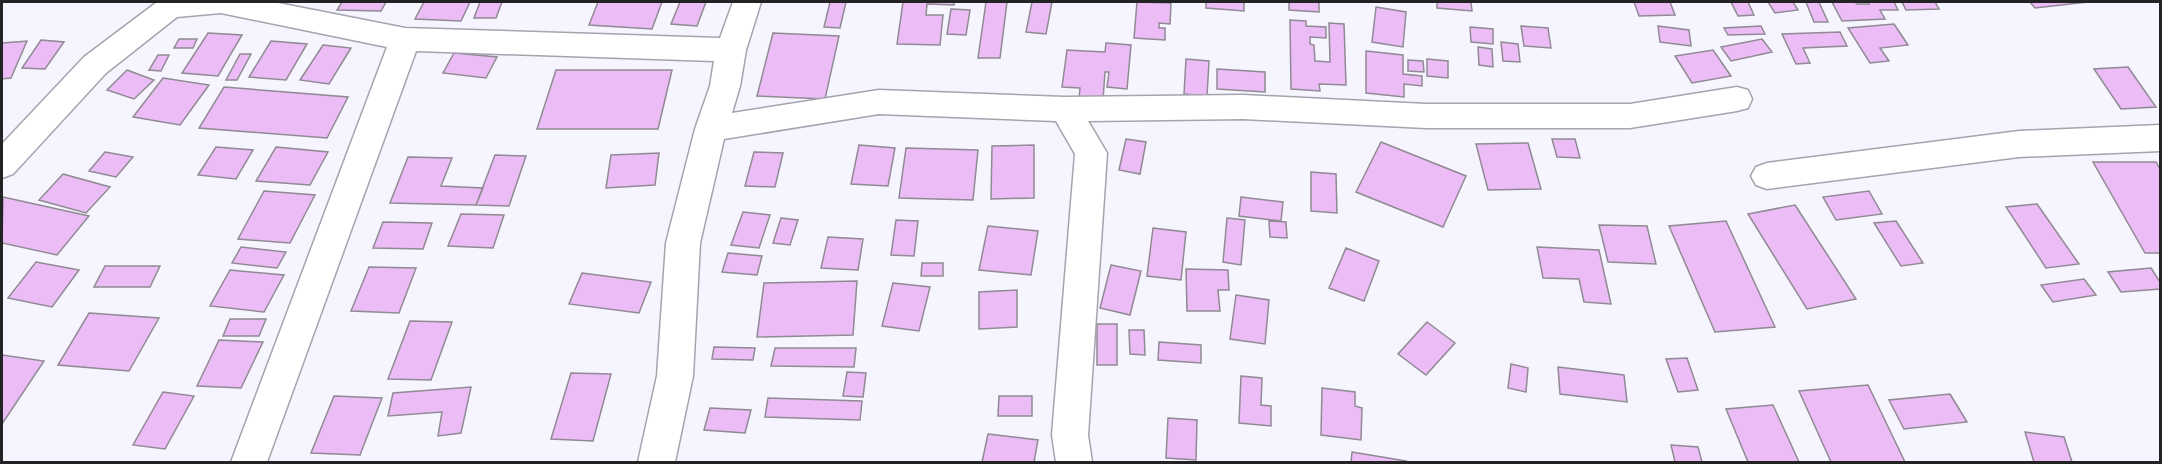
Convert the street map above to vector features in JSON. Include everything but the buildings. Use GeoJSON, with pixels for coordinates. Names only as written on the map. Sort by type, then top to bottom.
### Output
{"type":"FeatureCollection","features":[{"type":"Feature","properties":{"kind":"street"},"geometry":{"type":"LineString","coordinates":[[137,2],[221,3],[405,39],[731,50]]}},
{"type":"Feature","properties":{"kind":"street"},"geometry":{"type":"LineString","coordinates":[[656,462],[675,376],[683,243],[711,129],[725,86],[731,50],[747,2]]}},
{"type":"Feature","properties":{"kind":"street"},"geometry":{"type":"LineString","coordinates":[[2,165],[95,65],[173,4]]}},
{"type":"Feature","properties":{"kind":"street"},"geometry":{"type":"LineString","coordinates":[[249,462],[405,39]]}},
{"type":"Feature","properties":{"kind":"street"},"geometry":{"type":"LineString","coordinates":[[711,129],[879,102],[1065,109],[1243,107],[1426,116],[1630,116],[1737,99]]}},
{"type":"Feature","properties":{"kind":"street"},"geometry":{"type":"LineString","coordinates":[[1065,109],[1091,153],[1070,435],[1074,462]]}},
{"type":"Feature","properties":{"kind":"street"},"geometry":{"type":"LineString","coordinates":[[1767,176],[2019,144],[2160,138]]}}]}
